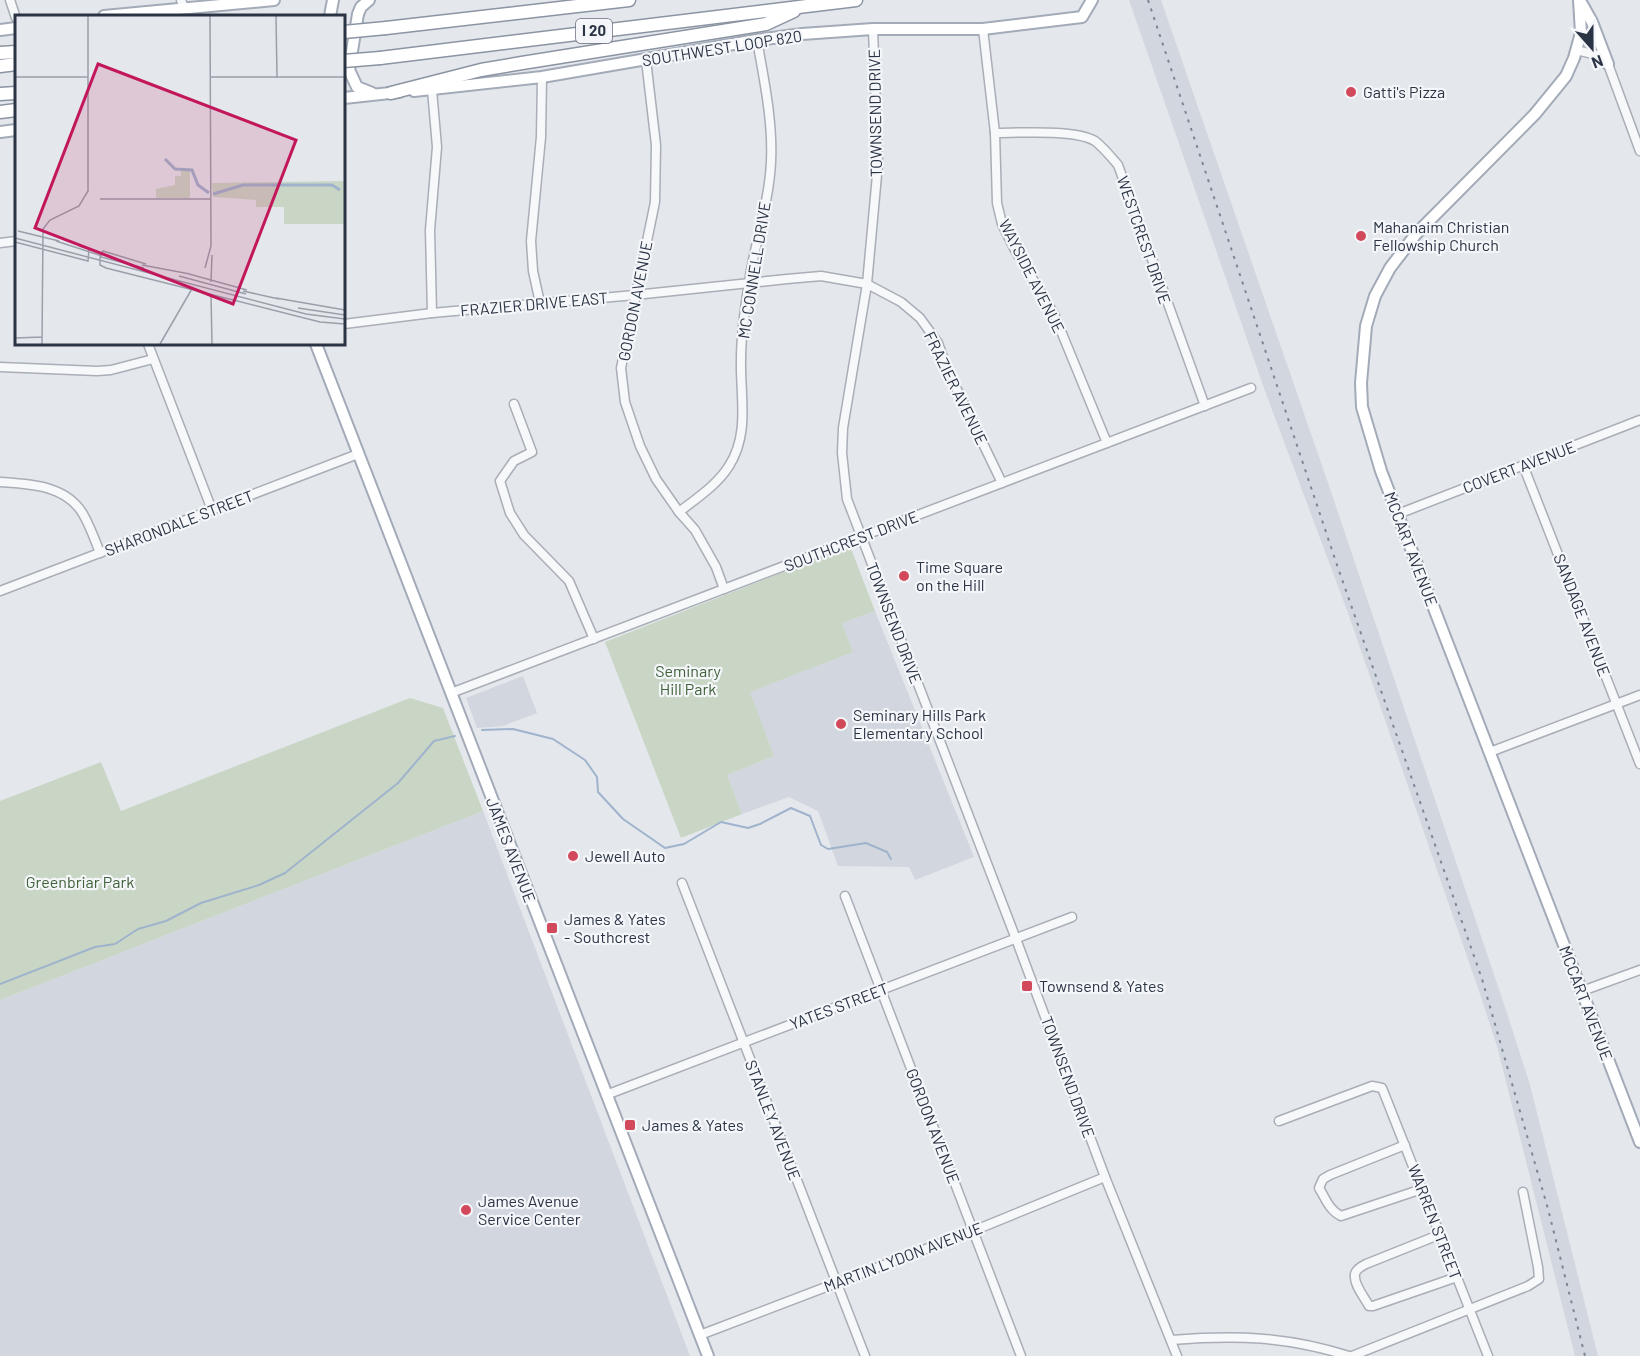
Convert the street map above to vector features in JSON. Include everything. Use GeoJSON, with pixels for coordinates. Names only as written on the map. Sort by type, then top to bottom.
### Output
{"type":"FeatureCollection","features":[{"type":"Feature","properties":{"kind":"highway","name":"I 20"},"geometry":{"type":"LineString","coordinates":[[345,32],[628,0]]}},
{"type":"Feature","properties":{"kind":"highway","name":"I 20"},"geometry":{"type":"LineString","coordinates":[[345,61],[856,0]]}},
{"type":"Feature","properties":{"kind":"highway"},"geometry":{"type":"LineString","coordinates":[[388,93],[512,65],[766,24],[807,5]]}},
{"type":"Feature","properties":{"kind":"highway"},"geometry":{"type":"LineString","coordinates":[[0,53],[15,52]]}},
{"type":"Feature","properties":{"kind":"highway"},"geometry":{"type":"LineString","coordinates":[[0,66],[15,64]]}},
{"type":"Feature","properties":{"kind":"highway"},"geometry":{"type":"LineString","coordinates":[[0,94],[15,93]]}},
{"type":"Feature","properties":{"kind":"highway"},"geometry":{"type":"LineString","coordinates":[[0,112],[15,110]]}},
{"type":"Feature","properties":{"kind":"main road"},"geometry":{"type":"LineString","coordinates":[[142,15],[184,8],[274,0]]}},
{"type":"Feature","properties":{"kind":"main road"},"geometry":{"type":"LineString","coordinates":[[330,15],[333,0]]}},
{"type":"Feature","properties":{"kind":"main road"},"geometry":{"type":"LineString","coordinates":[[369,0],[358,14],[349,75],[357,87],[362,90],[388,93]]}},
{"type":"Feature","properties":{"kind":"main road","name":"SOUTHWEST LOOP 820"},"geometry":{"type":"LineString","coordinates":[[345,98],[542,77],[757,40],[820,32],[873,29],[983,29],[1082,17],[1092,0]]}},
{"type":"Feature","properties":{"kind":"main road"},"geometry":{"type":"LineString","coordinates":[[1579,0],[1592,22],[1608,64]]}},
{"type":"Feature","properties":{"kind":"main road","name":"MCCART AVENUE"},"geometry":{"type":"LineString","coordinates":[[1579,0],[1581,33],[1566,76],[1552,95],[1416,234],[1390,268],[1375,296],[1366,324],[1362,358],[1362,407],[1373,448],[1640,1142]]}},
{"type":"Feature","properties":{"kind":"main road"},"geometry":{"type":"LineString","coordinates":[[0,30],[15,28]]}},
{"type":"Feature","properties":{"kind":"main road"},"geometry":{"type":"LineString","coordinates":[[345,105],[366,95]]}},
{"type":"Feature","properties":{"kind":"main road"},"geometry":{"type":"LineString","coordinates":[[0,132],[15,130]]}},
{"type":"Feature","properties":{"kind":"main road","name":"JAMES AVENUE"},"geometry":{"type":"LineString","coordinates":[[316,345],[708,1356]]}},
{"type":"Feature","properties":{"kind":"street"},"geometry":{"type":"LineString","coordinates":[[10,0],[15,15]]}},
{"type":"Feature","properties":{"kind":"street","name":"TOWNSEND DRIVE"},"geometry":{"type":"LineString","coordinates":[[873,29],[878,164],[867,284],[843,428],[842,453],[847,499],[1105,1177],[1177,1356]]}},
{"type":"Feature","properties":{"kind":"street","name":"WAYSIDE AVENUE"},"geometry":{"type":"LineString","coordinates":[[983,29],[995,133],[997,203],[1002,224],[1054,314],[1107,443]]}},
{"type":"Feature","properties":{"kind":"street","name":"MC CONNELL DRIVE"},"geometry":{"type":"LineString","coordinates":[[679,512],[711,488],[729,466],[744,421],[741,358],[748,283],[771,162],[767,102],[757,40]]}},
{"type":"Feature","properties":{"kind":"street"},"geometry":{"type":"LineString","coordinates":[[1576,50],[1601,56],[1608,64],[1640,152]]}},
{"type":"Feature","properties":{"kind":"street","name":"GORDON AVENUE"},"geometry":{"type":"LineString","coordinates":[[646,60],[657,172],[655,202],[621,368],[625,402],[640,446],[656,479],[695,530],[716,567],[724,589]]}},
{"type":"Feature","properties":{"kind":"street"},"geometry":{"type":"LineString","coordinates":[[540,303],[533,271],[531,241],[541,137],[542,77]]}},
{"type":"Feature","properties":{"kind":"street"},"geometry":{"type":"LineString","coordinates":[[432,90],[437,147],[430,230],[432,313]]}},
{"type":"Feature","properties":{"kind":"street","name":"WESTCREST DRIVE"},"geometry":{"type":"LineString","coordinates":[[995,133],[1076,135],[1093,140],[1118,165],[1205,406]]}},
{"type":"Feature","properties":{"kind":"street"},"geometry":{"type":"LineString","coordinates":[[0,243],[15,241]]}},
{"type":"Feature","properties":{"kind":"street","name":"FRAZIER DRIVE EAST"},"geometry":{"type":"LineString","coordinates":[[345,324],[432,313],[821,276],[867,284]]}},
{"type":"Feature","properties":{"kind":"street","name":"FRAZIER AVENUE"},"geometry":{"type":"LineString","coordinates":[[867,284],[901,302],[920,318],[938,343],[948,371],[1002,483]]}},
{"type":"Feature","properties":{"kind":"street"},"geometry":{"type":"LineString","coordinates":[[148,345],[212,510]]}},
{"type":"Feature","properties":{"kind":"street"},"geometry":{"type":"LineString","coordinates":[[0,367],[97,371],[111,370],[153,358]]}},
{"type":"Feature","properties":{"kind":"street","name":"SOUTHCREST DRIVE"},"geometry":{"type":"LineString","coordinates":[[451,693],[1251,388]]}},
{"type":"Feature","properties":{"kind":"street"},"geometry":{"type":"LineString","coordinates":[[514,404],[532,452],[514,461],[500,481],[510,513],[524,535],[569,581],[594,639]]}},
{"type":"Feature","properties":{"kind":"street","name":"COVERT AVENUE"},"geometry":{"type":"LineString","coordinates":[[1398,514],[1640,420]]}},
{"type":"Feature","properties":{"kind":"street","name":"SHARONDALE STREET"},"geometry":{"type":"LineString","coordinates":[[0,591],[358,454]]}},
{"type":"Feature","properties":{"kind":"street","name":"SANDAGE AVENUE"},"geometry":{"type":"LineString","coordinates":[[1523,465],[1640,764]]}},
{"type":"Feature","properties":{"kind":"street"},"geometry":{"type":"LineString","coordinates":[[0,483],[34,484],[70,499],[84,515],[100,553]]}},
{"type":"Feature","properties":{"kind":"street"},"geometry":{"type":"LineString","coordinates":[[1490,752],[1640,695]]}},
{"type":"Feature","properties":{"kind":"street","name":"STANLEY AVENUE"},"geometry":{"type":"LineString","coordinates":[[682,883],[865,1356]]}},
{"type":"Feature","properties":{"kind":"street","name":"GORDON AVENUE"},"geometry":{"type":"LineString","coordinates":[[845,896],[1021,1356]]}},
{"type":"Feature","properties":{"kind":"street","name":"YATES STREET"},"geometry":{"type":"LineString","coordinates":[[606,1095],[1072,917]]}},
{"type":"Feature","properties":{"kind":"street"},"geometry":{"type":"LineString","coordinates":[[1582,991],[1640,970]]}},
{"type":"Feature","properties":{"kind":"street","name":"WARREN STREET"},"geometry":{"type":"LineString","coordinates":[[1279,1121],[1372,1086],[1382,1088],[1488,1356]]}},
{"type":"Feature","properties":{"kind":"street"},"geometry":{"type":"LineString","coordinates":[[1405,1144],[1330,1175],[1323,1179],[1319,1188],[1328,1206],[1341,1216],[1422,1189]]}},
{"type":"Feature","properties":{"kind":"street","name":"MARTIN LYDON AVENUE"},"geometry":{"type":"LineString","coordinates":[[700,1335],[973,1231],[1105,1177]]}},
{"type":"Feature","properties":{"kind":"street"},"geometry":{"type":"LineString","coordinates":[[1171,1340],[1243,1336],[1314,1345],[1351,1356],[1528,1286],[1539,1279],[1523,1192]]}},
{"type":"Feature","properties":{"kind":"street"},"geometry":{"type":"LineString","coordinates":[[1440,1234],[1366,1264],[1355,1274],[1357,1285],[1370,1306],[1391,1301],[1457,1277]]}},
{"type":"Feature","properties":{"kind":"shaded area"},"geometry":{"type":"Polygon","coordinates":[[[1129,0],[1161,0],[1328,483],[1507,1013],[1530,1085],[1598,1356],[1575,1356],[1497,1046],[1480,994],[1348,613],[1265,391],[1129,0]]]}},
{"type":"Feature","properties":{"kind":"shaded area","name":"Seminary Hills Park Elementary School"},"geometry":{"type":"Polygon","coordinates":[[[875,611],[974,857],[915,880],[909,867],[838,866],[818,811],[789,797],[742,814],[727,775],[774,756],[749,692],[853,652],[842,623],[875,611]]]}},
{"type":"Feature","properties":{"kind":"shaded area"},"geometry":{"type":"Polygon","coordinates":[[[523,676],[537,713],[503,726],[477,728],[466,698],[523,676]]]}},
{"type":"Feature","properties":{"kind":"shaded area"},"geometry":{"type":"Polygon","coordinates":[[[483,811],[690,1356],[0,1356],[0,1000],[483,811]]]}},
{"type":"Feature","properties":{"kind":"green space","name":"Seminary Hill Park"},"geometry":{"type":"Polygon","coordinates":[[[850,546],[875,611],[842,623],[853,652],[750,692],[774,756],[727,775],[742,814],[681,838],[605,642],[850,546]]]}},
{"type":"Feature","properties":{"kind":"green space","name":"Greenbriar Park"},"geometry":{"type":"Polygon","coordinates":[[[410,698],[443,708],[483,811],[0,1000],[0,801],[101,762],[121,811],[410,698]]]}},
{"type":"Feature","properties":{"kind":"waterway"},"geometry":{"type":"LineString","coordinates":[[482,730],[513,729],[553,739],[585,760],[597,777],[598,792],[623,819],[665,848],[684,844],[721,822],[748,828],[791,808],[810,816],[821,845],[828,849],[866,843],[887,852],[891,859]]}},
{"type":"Feature","properties":{"kind":"waterway"},"geometry":{"type":"LineString","coordinates":[[0,984],[95,947],[115,944],[138,929],[166,921],[201,903],[259,885],[285,873],[398,783],[434,741],[455,736]]}},
{"type":"Feature","properties":{"kind":"railway"},"geometry":{"type":"LineString","coordinates":[[1148,0],[1337,565],[1482,979],[1548,1209],[1585,1356]]}},
{"type":"Feature","properties":{"kind":"place","name":"Gatti's Pizza"},"geometry":{"type":"Point","coordinates":[1351,92]}},
{"type":"Feature","properties":{"kind":"place","name":"Mahanaim Christian Fellowship Church"},"geometry":{"type":"Point","coordinates":[1361,236]}},
{"type":"Feature","properties":{"kind":"place","name":"Time Square on the Hill"},"geometry":{"type":"Point","coordinates":[904,576]}},
{"type":"Feature","properties":{"kind":"place","name":"Seminary Hills Park Elementary School"},"geometry":{"type":"Point","coordinates":[841,724]}},
{"type":"Feature","properties":{"kind":"place","name":"Jewell Auto"},"geometry":{"type":"Point","coordinates":[573,856]}},
{"type":"Feature","properties":{"kind":"place","name":"James & Yates - Southcrest"},"geometry":{"type":"Point","coordinates":[552,928]}},
{"type":"Feature","properties":{"kind":"place","name":"Townsend & Yates"},"geometry":{"type":"Point","coordinates":[1027,986]}},
{"type":"Feature","properties":{"kind":"place","name":"James & Yates"},"geometry":{"type":"Point","coordinates":[630,1125]}},
{"type":"Feature","properties":{"kind":"place","name":"James Avenue Service Center"},"geometry":{"type":"Point","coordinates":[466,1210]}}]}
